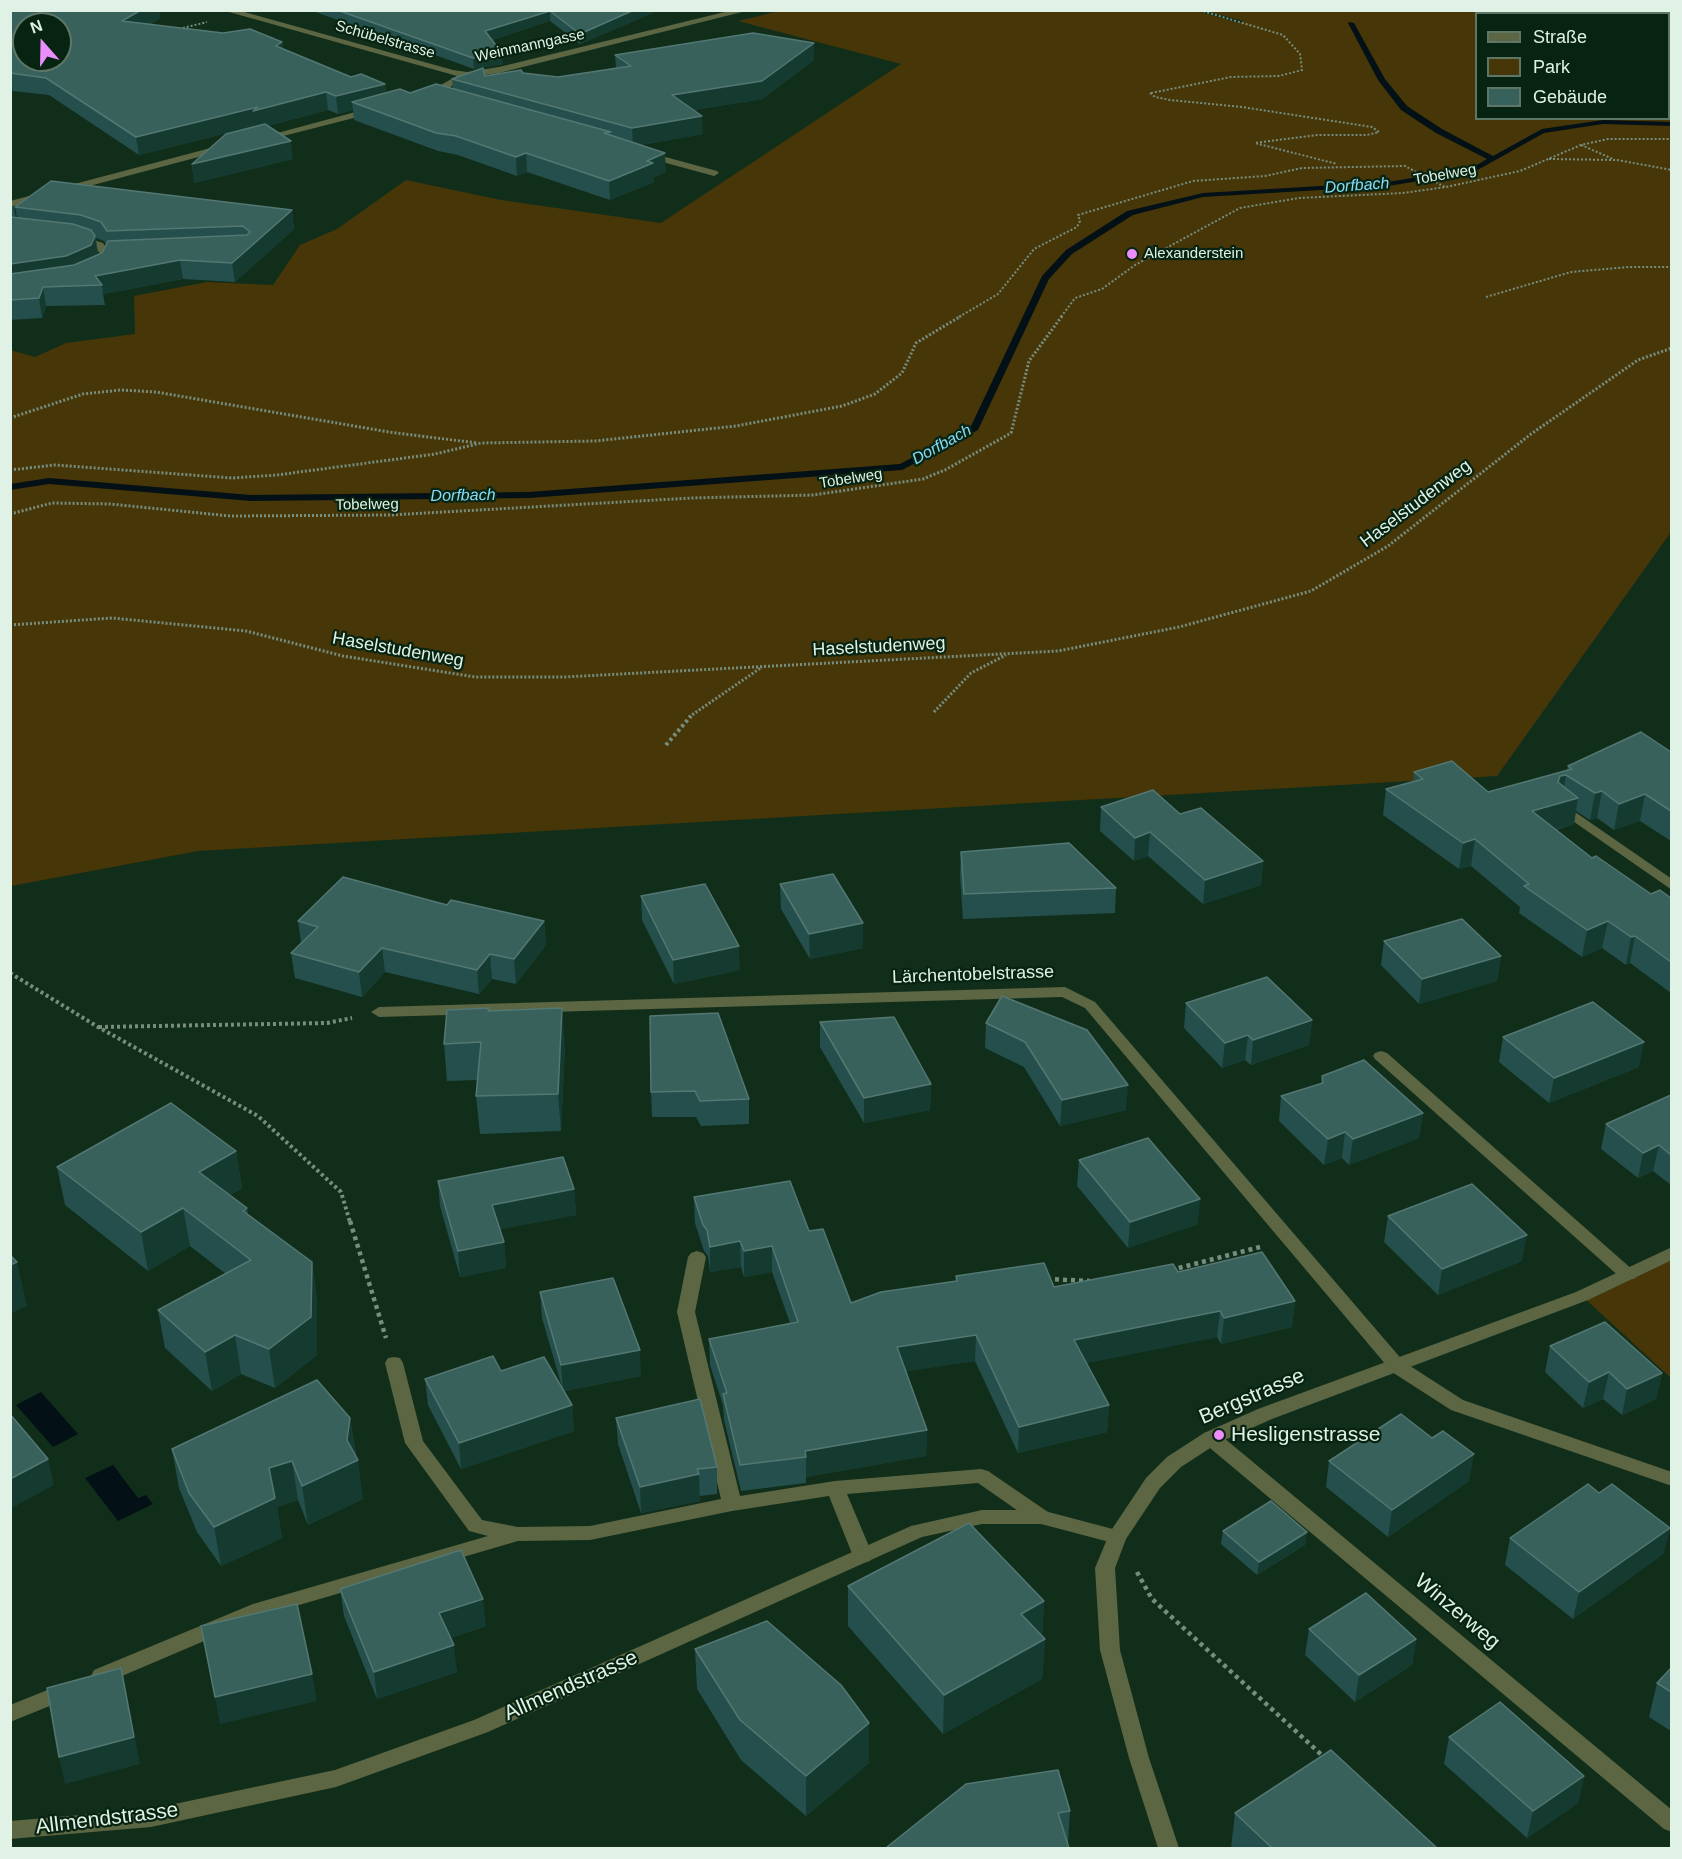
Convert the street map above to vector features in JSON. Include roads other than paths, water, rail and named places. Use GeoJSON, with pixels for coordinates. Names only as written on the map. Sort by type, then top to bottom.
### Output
{"type":"FeatureCollection","features":[{"type":"Feature","properties":{"kind":"street","name":"Schübelstrasse"},"geometry":{"type":"LineString","coordinates":[[226,10],[452,73],[468,75]]}},
{"type":"Feature","properties":{"kind":"street","name":"Weinmanngasse"},"geometry":{"type":"LineString","coordinates":[[418,98],[430,95],[468,75],[499,70],[746,10]]}},
{"type":"Feature","properties":{"kind":"street"},"geometry":{"type":"LineString","coordinates":[[430,95],[441,98]]}},
{"type":"Feature","properties":{"kind":"street"},"geometry":{"type":"LineString","coordinates":[[247,142],[385,107]]}},
{"type":"Feature","properties":{"kind":"street"},"geometry":{"type":"LineString","coordinates":[[10,204],[236,145]]}},
{"type":"Feature","properties":{"kind":"street"},"geometry":{"type":"LineString","coordinates":[[634,151],[714,173]]}},
{"type":"Feature","properties":{"kind":"street"},"geometry":{"type":"LineString","coordinates":[[68,236],[99,245],[106,255]]}},
{"type":"Feature","properties":{"kind":"street"},"geometry":{"type":"LineString","coordinates":[[106,255],[118,255]]}},
{"type":"Feature","properties":{"kind":"street"},"geometry":{"type":"LineString","coordinates":[[90,272],[100,268],[106,255]]}},
{"type":"Feature","properties":{"kind":"street"},"geometry":{"type":"LineString","coordinates":[[1562,807],[1671,886]]}},
{"type":"Feature","properties":{"kind":"street","name":"Lärchentobelstrasse"},"geometry":{"type":"LineString","coordinates":[[380,1012],[1065,992],[1090,1005],[1398,1367]]}},
{"type":"Feature","properties":{"kind":"street"},"geometry":{"type":"LineString","coordinates":[[1381,1056],[1628,1275]]}},
{"type":"Feature","properties":{"kind":"street","name":"Bergstrasse"},"geometry":{"type":"LineString","coordinates":[[1168,1848],[1139,1758],[1110,1650],[1105,1568],[1117,1537],[1153,1483],[1174,1462],[1211,1438],[1266,1414],[1398,1367],[1582,1296],[1671,1253]]}},
{"type":"Feature","properties":{"kind":"street"},"geometry":{"type":"LineString","coordinates":[[697,1257],[686,1312],[732,1504]]}},
{"type":"Feature","properties":{"kind":"street"},"geometry":{"type":"LineString","coordinates":[[394,1364],[414,1443],[476,1526],[518,1534],[590,1533],[732,1504],[835,1488],[981,1476],[1041,1517]]}},
{"type":"Feature","properties":{"kind":"street"},"geometry":{"type":"LineString","coordinates":[[1398,1367],[1457,1404],[1671,1479]]}},
{"type":"Feature","properties":{"kind":"street","name":"Winzerweg"},"geometry":{"type":"LineString","coordinates":[[1211,1438],[1671,1823]]}},
{"type":"Feature","properties":{"kind":"street"},"geometry":{"type":"LineString","coordinates":[[835,1488],[863,1556]]}},
{"type":"Feature","properties":{"kind":"street","name":"Allmendstrasse"},"geometry":{"type":"LineString","coordinates":[[10,1830],[151,1818],[336,1778],[482,1726],[918,1531],[982,1517],[1041,1517],[1117,1537]]}},
{"type":"Feature","properties":{"kind":"street"},"geometry":{"type":"LineString","coordinates":[[10,1714],[260,1609],[518,1534]]}},
{"type":"Feature","properties":{"kind":"waterway"},"geometry":{"type":"LineString","coordinates":[[1351,23],[1382,80],[1404,108],[1439,131],[1492,159]]}},
{"type":"Feature","properties":{"kind":"waterway","name":"Dorfbach"},"geometry":{"type":"LineString","coordinates":[[10,487],[49,481],[251,498],[529,495],[902,467],[975,428],[1045,278],[1069,252],[1130,213],[1203,195],[1388,184],[1474,170],[1542,131],[1603,122],[1672,124]]}},
{"type":"Feature","properties":{"kind":"place","name":"Alexanderstein"},"geometry":{"type":"Point","coordinates":[1132,254]}},
{"type":"Feature","properties":{"kind":"place","name":"Hesligenstrasse"},"geometry":{"type":"Point","coordinates":[1219,1435]}}]}
